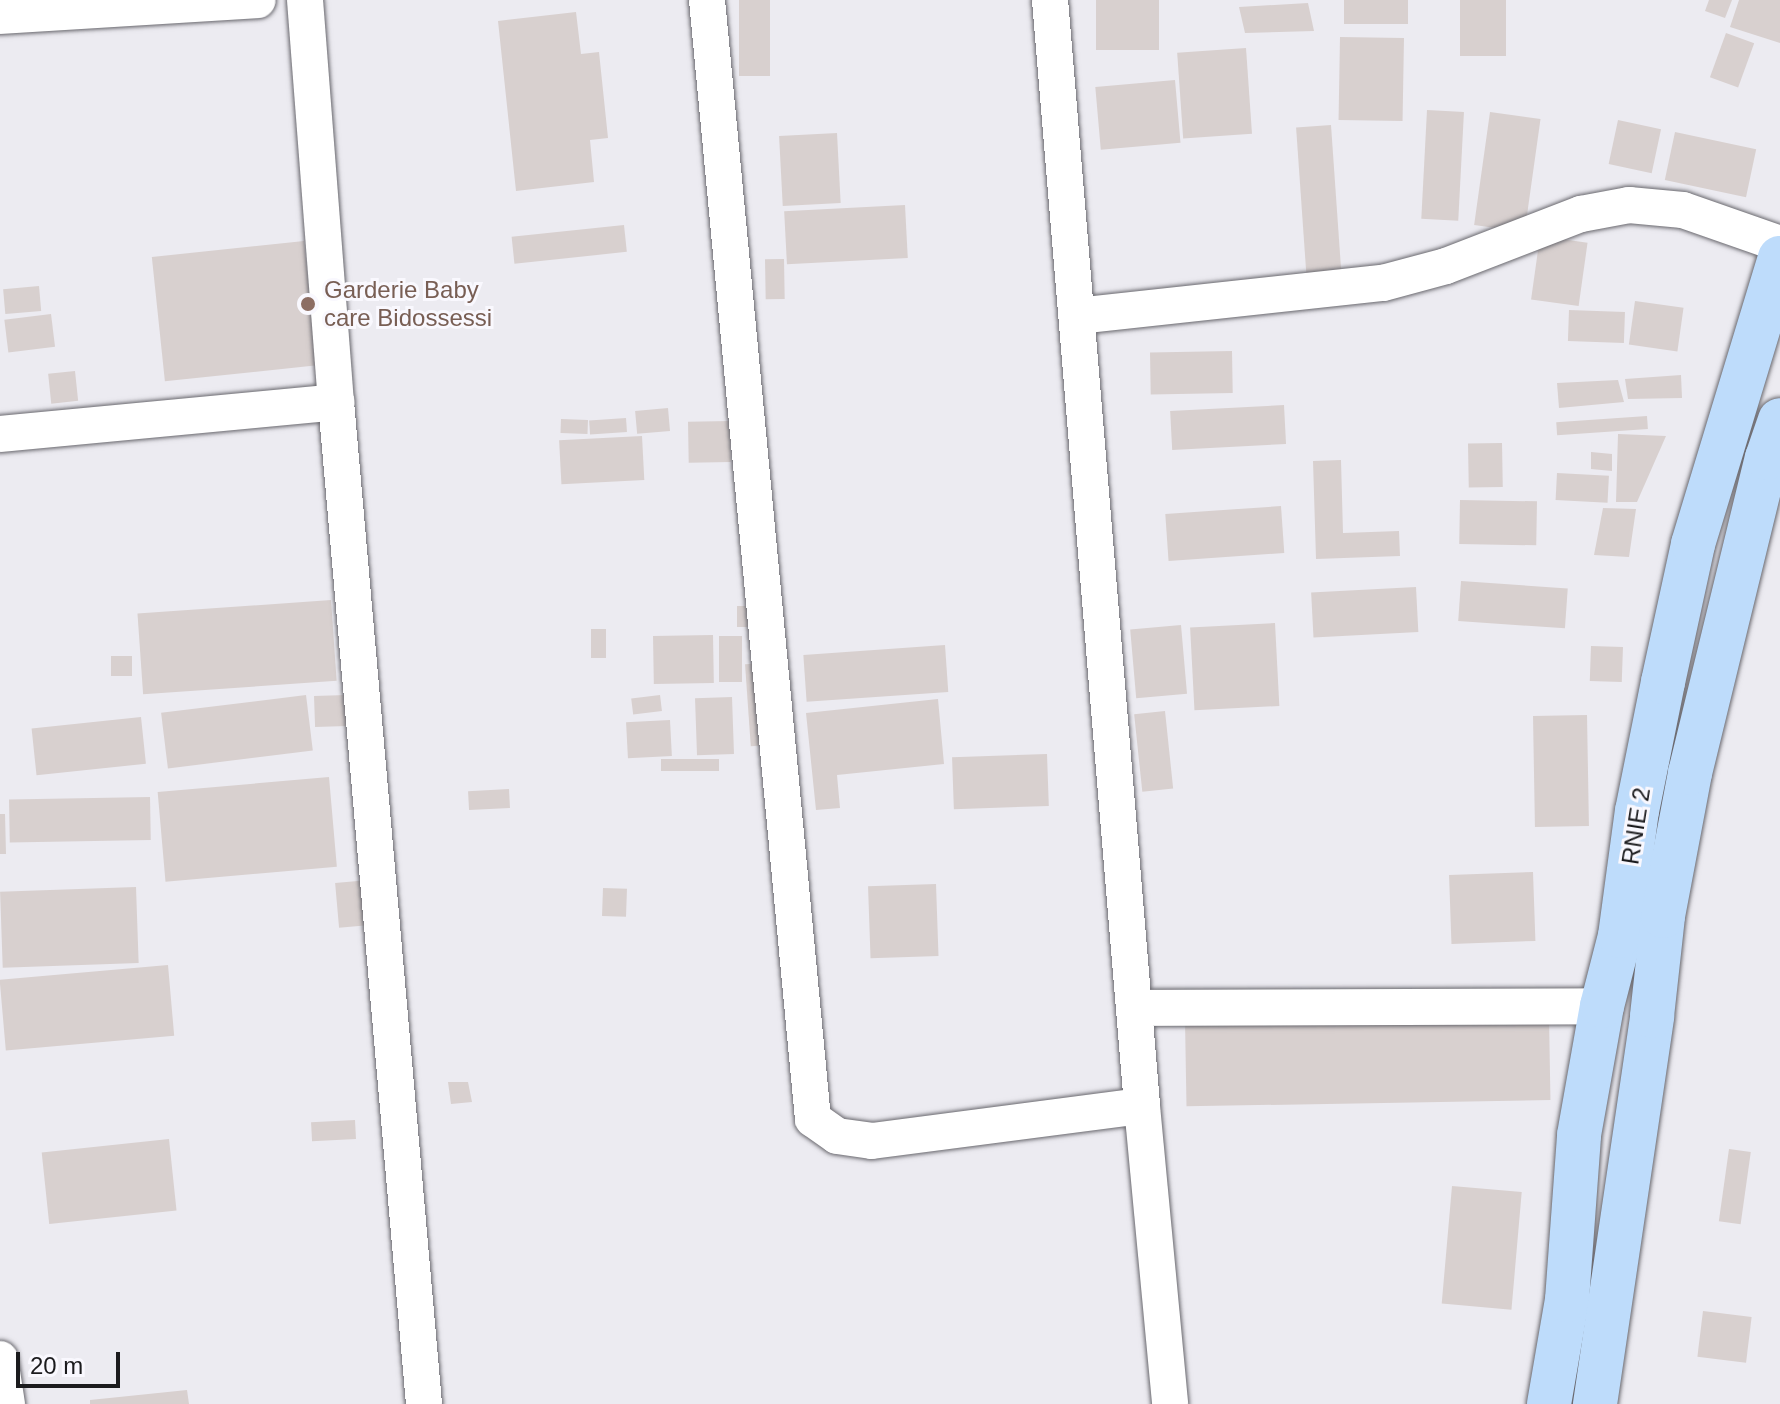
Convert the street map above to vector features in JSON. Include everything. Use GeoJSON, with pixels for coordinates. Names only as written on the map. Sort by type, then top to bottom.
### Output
{"type":"FeatureCollection","features":[{"type":"Feature","properties":{"kind":"highway","name":"RNIE 2"},"geometry":{"type":"LineString","coordinates":[[1549,1404],[1567,1300],[1579,1135],[1602,1006],[1620,936],[1637,811],[1693,544],[1780,258]]}},
{"type":"Feature","properties":{"kind":"highway","name":"RNIE 2"},"geometry":{"type":"LineString","coordinates":[[1595,1404],[1652,1016],[1663,916],[1690,773],[1776,446]]}},
{"type":"Feature","properties":{"kind":"street"},"geometry":{"type":"LineString","coordinates":[[0,16],[258,0]]}},
{"type":"Feature","properties":{"kind":"street"},"geometry":{"type":"LineString","coordinates":[[305,0],[336,402],[424,1404]]}},
{"type":"Feature","properties":{"kind":"street"},"geometry":{"type":"LineString","coordinates":[[707,0],[813,1119],[837,1136],[872,1141],[1142,1106]]}},
{"type":"Feature","properties":{"kind":"street"},"geometry":{"type":"LineString","coordinates":[[1050,0],[1142,1106],[1170,1404]]}},
{"type":"Feature","properties":{"kind":"street"},"geometry":{"type":"LineString","coordinates":[[1077,316],[1383,283],[1446,266],[1581,214],[1629,205],[1683,210],[1780,244]]}},
{"type":"Feature","properties":{"kind":"street"},"geometry":{"type":"LineString","coordinates":[[0,434],[336,402]]}},
{"type":"Feature","properties":{"kind":"street"},"geometry":{"type":"LineString","coordinates":[[1134,1008],[1602,1006]]}},
{"type":"Feature","properties":{"kind":"street"},"geometry":{"type":"LineString","coordinates":[[0,1359],[7,1404]]}},
{"type":"Feature","properties":{"kind":"building"},"geometry":{"type":"Polygon","coordinates":[[[739,0],[770,0],[770,76],[739,76],[739,0]]]}},
{"type":"Feature","properties":{"kind":"building"},"geometry":{"type":"Polygon","coordinates":[[[1096,0],[1159,0],[1159,50],[1096,50],[1096,0]]]}},
{"type":"Feature","properties":{"kind":"building"},"geometry":{"type":"Polygon","coordinates":[[[1344,0],[1408,0],[1408,24],[1344,24],[1344,0]]]}},
{"type":"Feature","properties":{"kind":"building"},"geometry":{"type":"Polygon","coordinates":[[[1460,0],[1506,0],[1506,56],[1460,56],[1460,0]]]}},
{"type":"Feature","properties":{"kind":"building"},"geometry":{"type":"Polygon","coordinates":[[[1709,0],[1732,0],[1725,18],[1705,11],[1709,0]]]}},
{"type":"Feature","properties":{"kind":"building"},"geometry":{"type":"Polygon","coordinates":[[[1739,0],[1780,0],[1780,43],[1730,27],[1739,0]]]}},
{"type":"Feature","properties":{"kind":"building"},"geometry":{"type":"Polygon","coordinates":[[[1308,3],[1314,31],[1245,33],[1239,7],[1308,3]]]}},
{"type":"Feature","properties":{"kind":"building"},"geometry":{"type":"Polygon","coordinates":[[[576,12],[581,54],[599,52],[608,138],[590,140],[594,182],[516,191],[498,21],[576,12]]]}},
{"type":"Feature","properties":{"kind":"building"},"geometry":{"type":"Polygon","coordinates":[[[1726,33],[1754,43],[1738,87],[1710,77],[1726,33]]]}},
{"type":"Feature","properties":{"kind":"building"},"geometry":{"type":"Polygon","coordinates":[[[1340,37],[1404,38],[1403,121],[1339,120],[1340,37]]]}},
{"type":"Feature","properties":{"kind":"building"},"geometry":{"type":"Polygon","coordinates":[[[1246,48],[1252,134],[1183,139],[1177,53],[1246,48]]]}},
{"type":"Feature","properties":{"kind":"building"},"geometry":{"type":"Polygon","coordinates":[[[1175,80],[1180,143],[1101,150],[1095,87],[1175,80]]]}},
{"type":"Feature","properties":{"kind":"building"},"geometry":{"type":"Polygon","coordinates":[[[1427,110],[1464,112],[1458,221],[1421,219],[1427,110]]]}},
{"type":"Feature","properties":{"kind":"building"},"geometry":{"type":"Polygon","coordinates":[[[1490,112],[1541,119],[1525,232],[1474,225],[1490,112]]]}},
{"type":"Feature","properties":{"kind":"building"},"geometry":{"type":"Polygon","coordinates":[[[1618,120],[1661,129],[1652,173],[1609,164],[1618,120]]]}},
{"type":"Feature","properties":{"kind":"building"},"geometry":{"type":"Polygon","coordinates":[[[1331,125],[1341,275],[1307,277],[1296,127],[1331,125]]]}},
{"type":"Feature","properties":{"kind":"building"},"geometry":{"type":"Polygon","coordinates":[[[1675,132],[1756,149],[1746,197],[1665,180],[1675,132]]]}},
{"type":"Feature","properties":{"kind":"building"},"geometry":{"type":"Polygon","coordinates":[[[837,133],[841,203],[783,206],[779,136],[837,133]]]}},
{"type":"Feature","properties":{"kind":"building"},"geometry":{"type":"Polygon","coordinates":[[[905,205],[908,258],[787,264],[784,211],[905,205]]]}},
{"type":"Feature","properties":{"kind":"building"},"geometry":{"type":"Polygon","coordinates":[[[624,225],[627,252],[514,264],[512,237],[624,225]]]}},
{"type":"Feature","properties":{"kind":"building"},"geometry":{"type":"Polygon","coordinates":[[[1540,236],[1588,243],[1579,306],[1531,299],[1540,236]]]}},
{"type":"Feature","properties":{"kind":"building"},"geometry":{"type":"Polygon","coordinates":[[[304,241],[317,365],[165,381],[152,257],[304,241]]]}},
{"type":"Feature","properties":{"kind":"building"},"geometry":{"type":"Polygon","coordinates":[[[765,259],[784,259],[785,299],[766,299],[765,259]]]}},
{"type":"Feature","properties":{"kind":"building"},"geometry":{"type":"Polygon","coordinates":[[[39,286],[41,311],[5,314],[3,289],[39,286]]]}},
{"type":"Feature","properties":{"kind":"building"},"geometry":{"type":"Polygon","coordinates":[[[1635,301],[1684,308],[1677,351],[1629,345],[1635,301]]]}},
{"type":"Feature","properties":{"kind":"building"},"geometry":{"type":"Polygon","coordinates":[[[1569,310],[1625,312],[1624,343],[1568,341],[1569,310]]]}},
{"type":"Feature","properties":{"kind":"building"},"geometry":{"type":"Polygon","coordinates":[[[51,314],[55,347],[8,352],[4,320],[51,314]]]}},
{"type":"Feature","properties":{"kind":"building"},"geometry":{"type":"Polygon","coordinates":[[[1232,351],[1233,393],[1151,394],[1150,352],[1232,351]]]}},
{"type":"Feature","properties":{"kind":"building"},"geometry":{"type":"Polygon","coordinates":[[[75,371],[78,401],[51,404],[48,374],[75,371]]]}},
{"type":"Feature","properties":{"kind":"building"},"geometry":{"type":"Polygon","coordinates":[[[1681,375],[1682,398],[1628,399],[1625,379],[1681,375]]]}},
{"type":"Feature","properties":{"kind":"building"},"geometry":{"type":"Polygon","coordinates":[[[1618,380],[1624,402],[1559,408],[1557,383],[1618,380]]]}},
{"type":"Feature","properties":{"kind":"building"},"geometry":{"type":"Polygon","coordinates":[[[1284,405],[1286,444],[1172,450],[1170,411],[1284,405]]]}},
{"type":"Feature","properties":{"kind":"building"},"geometry":{"type":"Polygon","coordinates":[[[668,408],[670,431],[637,434],[635,411],[668,408]]]}},
{"type":"Feature","properties":{"kind":"building"},"geometry":{"type":"Polygon","coordinates":[[[1647,416],[1648,429],[1557,435],[1556,422],[1647,416]]]}},
{"type":"Feature","properties":{"kind":"building"},"geometry":{"type":"Polygon","coordinates":[[[626,418],[627,432],[590,435],[589,421],[626,418]]]}},
{"type":"Feature","properties":{"kind":"building"},"geometry":{"type":"Polygon","coordinates":[[[561,419],[588,420],[587,434],[561,433],[561,419]]]}},
{"type":"Feature","properties":{"kind":"building"},"geometry":{"type":"Polygon","coordinates":[[[730,421],[731,462],[689,463],[688,422],[730,421]]]}},
{"type":"Feature","properties":{"kind":"building"},"geometry":{"type":"Polygon","coordinates":[[[1618,434],[1666,436],[1637,502],[1616,502],[1618,434]]]}},
{"type":"Feature","properties":{"kind":"building"},"geometry":{"type":"Polygon","coordinates":[[[642,436],[644,480],[561,484],[559,440],[642,436]]]}},
{"type":"Feature","properties":{"kind":"building"},"geometry":{"type":"Polygon","coordinates":[[[1502,443],[1503,487],[1469,488],[1468,444],[1502,443]]]}},
{"type":"Feature","properties":{"kind":"building"},"geometry":{"type":"Polygon","coordinates":[[[1591,452],[1612,454],[1612,471],[1591,469],[1591,452]]]}},
{"type":"Feature","properties":{"kind":"building"},"geometry":{"type":"Polygon","coordinates":[[[1341,460],[1343,533],[1399,531],[1400,556],[1316,559],[1313,461],[1341,460]]]}},
{"type":"Feature","properties":{"kind":"building"},"geometry":{"type":"Polygon","coordinates":[[[1557,473],[1609,476],[1608,503],[1556,500],[1557,473]]]}},
{"type":"Feature","properties":{"kind":"building"},"geometry":{"type":"Polygon","coordinates":[[[1460,500],[1537,501],[1536,545],[1459,544],[1460,500]]]}},
{"type":"Feature","properties":{"kind":"building"},"geometry":{"type":"Polygon","coordinates":[[[1281,506],[1284,553],[1169,561],[1165,514],[1281,506]]]}},
{"type":"Feature","properties":{"kind":"building"},"geometry":{"type":"Polygon","coordinates":[[[1603,508],[1636,509],[1629,557],[1594,555],[1603,508]]]}},
{"type":"Feature","properties":{"kind":"building"},"geometry":{"type":"Polygon","coordinates":[[[1461,581],[1568,588],[1565,628],[1458,621],[1461,581]]]}},
{"type":"Feature","properties":{"kind":"building"},"geometry":{"type":"Polygon","coordinates":[[[1416,587],[1418,632],[1313,637],[1311,592],[1416,587]]]}},
{"type":"Feature","properties":{"kind":"building"},"geometry":{"type":"Polygon","coordinates":[[[331,600],[337,681],[143,694],[137,614],[331,600]]]}},
{"type":"Feature","properties":{"kind":"building"},"geometry":{"type":"Polygon","coordinates":[[[737,606],[748,606],[748,627],[737,627],[737,606]]]}},
{"type":"Feature","properties":{"kind":"building"},"geometry":{"type":"Polygon","coordinates":[[[1275,623],[1279,706],[1194,710],[1190,627],[1275,623]]]}},
{"type":"Feature","properties":{"kind":"building"},"geometry":{"type":"Polygon","coordinates":[[[1181,625],[1187,694],[1136,698],[1130,629],[1181,625]]]}},
{"type":"Feature","properties":{"kind":"building"},"geometry":{"type":"Polygon","coordinates":[[[591,629],[606,629],[606,658],[591,658],[591,629]]]}},
{"type":"Feature","properties":{"kind":"building"},"geometry":{"type":"Polygon","coordinates":[[[713,635],[714,683],[654,684],[653,636],[713,635]]]}},
{"type":"Feature","properties":{"kind":"building"},"geometry":{"type":"Polygon","coordinates":[[[719,636],[742,636],[742,682],[719,682],[719,636]]]}},
{"type":"Feature","properties":{"kind":"building"},"geometry":{"type":"Polygon","coordinates":[[[945,645],[948,692],[807,702],[803,655],[945,645]]]}},
{"type":"Feature","properties":{"kind":"building"},"geometry":{"type":"Polygon","coordinates":[[[1591,646],[1623,647],[1622,682],[1590,681],[1591,646]]]}},
{"type":"Feature","properties":{"kind":"building"},"geometry":{"type":"Polygon","coordinates":[[[111,656],[132,656],[132,676],[111,676],[111,656]]]}},
{"type":"Feature","properties":{"kind":"building"},"geometry":{"type":"Polygon","coordinates":[[[764,663],[770,745],[751,746],[745,664],[764,663]]]}},
{"type":"Feature","properties":{"kind":"building"},"geometry":{"type":"Polygon","coordinates":[[[306,695],[313,751],[168,768],[161,713],[306,695]]]}},
{"type":"Feature","properties":{"kind":"building"},"geometry":{"type":"Polygon","coordinates":[[[346,695],[347,726],[315,727],[314,696],[346,695]]]}},
{"type":"Feature","properties":{"kind":"building"},"geometry":{"type":"Polygon","coordinates":[[[660,695],[662,711],[633,714],[631,699],[660,695]]]}},
{"type":"Feature","properties":{"kind":"building"},"geometry":{"type":"Polygon","coordinates":[[[732,697],[734,754],[697,755],[695,698],[732,697]]]}},
{"type":"Feature","properties":{"kind":"building"},"geometry":{"type":"Polygon","coordinates":[[[938,699],[944,764],[837,775],[840,808],[816,810],[806,713],[938,699]]]}},
{"type":"Feature","properties":{"kind":"building"},"geometry":{"type":"Polygon","coordinates":[[[1165,711],[1173,789],[1142,792],[1134,714],[1165,711]]]}},
{"type":"Feature","properties":{"kind":"building"},"geometry":{"type":"Polygon","coordinates":[[[1587,715],[1589,826],[1535,827],[1533,716],[1587,715]]]}},
{"type":"Feature","properties":{"kind":"building"},"geometry":{"type":"Polygon","coordinates":[[[141,717],[146,764],[37,775],[32,728],[141,717]]]}},
{"type":"Feature","properties":{"kind":"building"},"geometry":{"type":"Polygon","coordinates":[[[670,720],[672,756],[628,758],[626,722],[670,720]]]}},
{"type":"Feature","properties":{"kind":"building"},"geometry":{"type":"Polygon","coordinates":[[[1047,754],[1049,806],[954,809],[952,757],[1047,754]]]}},
{"type":"Feature","properties":{"kind":"building"},"geometry":{"type":"Polygon","coordinates":[[[661,759],[719,759],[719,771],[661,771],[661,759]]]}},
{"type":"Feature","properties":{"kind":"building"},"geometry":{"type":"Polygon","coordinates":[[[329,777],[337,867],[165,882],[158,792],[329,777]]]}},
{"type":"Feature","properties":{"kind":"building"},"geometry":{"type":"Polygon","coordinates":[[[509,789],[510,808],[469,810],[468,791],[509,789]]]}},
{"type":"Feature","properties":{"kind":"building"},"geometry":{"type":"Polygon","coordinates":[[[150,797],[151,840],[10,842],[9,799],[150,797]]]}},
{"type":"Feature","properties":{"kind":"building"},"geometry":{"type":"Polygon","coordinates":[[[0,814],[5,814],[6,854],[0,854],[0,814]]]}},
{"type":"Feature","properties":{"kind":"building"},"geometry":{"type":"Polygon","coordinates":[[[1533,872],[1535,941],[1451,944],[1449,875],[1533,872]]]}},
{"type":"Feature","properties":{"kind":"building"},"geometry":{"type":"Polygon","coordinates":[[[369,880],[373,925],[339,928],[335,883],[369,880]]]}},
{"type":"Feature","properties":{"kind":"building"},"geometry":{"type":"Polygon","coordinates":[[[936,884],[939,956],[871,958],[868,886],[936,884]]]}},
{"type":"Feature","properties":{"kind":"building"},"geometry":{"type":"Polygon","coordinates":[[[136,887],[139,963],[3,968],[0,892],[136,887]]]}},
{"type":"Feature","properties":{"kind":"building"},"geometry":{"type":"Polygon","coordinates":[[[603,888],[627,889],[626,917],[602,916],[603,888]]]}},
{"type":"Feature","properties":{"kind":"building"},"geometry":{"type":"Polygon","coordinates":[[[168,965],[174,1036],[6,1050],[0,980],[168,965]]]}},
{"type":"Feature","properties":{"kind":"building"},"geometry":{"type":"Polygon","coordinates":[[[1549,1017],[1550,1100],[1187,1106],[1185,1023],[1549,1017]]]}},
{"type":"Feature","properties":{"kind":"building"},"geometry":{"type":"Polygon","coordinates":[[[448,1082],[468,1082],[472,1102],[451,1104],[448,1082]]]}},
{"type":"Feature","properties":{"kind":"building"},"geometry":{"type":"Polygon","coordinates":[[[355,1120],[356,1139],[312,1141],[311,1122],[355,1120]]]}},
{"type":"Feature","properties":{"kind":"building"},"geometry":{"type":"Polygon","coordinates":[[[169,1139],[177,1211],[49,1224],[42,1152],[169,1139]]]}},
{"type":"Feature","properties":{"kind":"building"},"geometry":{"type":"Polygon","coordinates":[[[1729,1149],[1751,1152],[1741,1224],[1719,1221],[1729,1149]]]}},
{"type":"Feature","properties":{"kind":"building"},"geometry":{"type":"Polygon","coordinates":[[[1452,1186],[1522,1192],[1511,1310],[1442,1304],[1452,1186]]]}},
{"type":"Feature","properties":{"kind":"building"},"geometry":{"type":"Polygon","coordinates":[[[1703,1311],[1752,1317],[1746,1363],[1697,1357],[1703,1311]]]}},
{"type":"Feature","properties":{"kind":"building"},"geometry":{"type":"Polygon","coordinates":[[[187,1390],[189,1404],[90,1404],[90,1400],[187,1390]]]}},
{"type":"Feature","properties":{"kind":"place","name":"Garderie Baby care Bidossessi"},"geometry":{"type":"Point","coordinates":[308,304]}}]}
